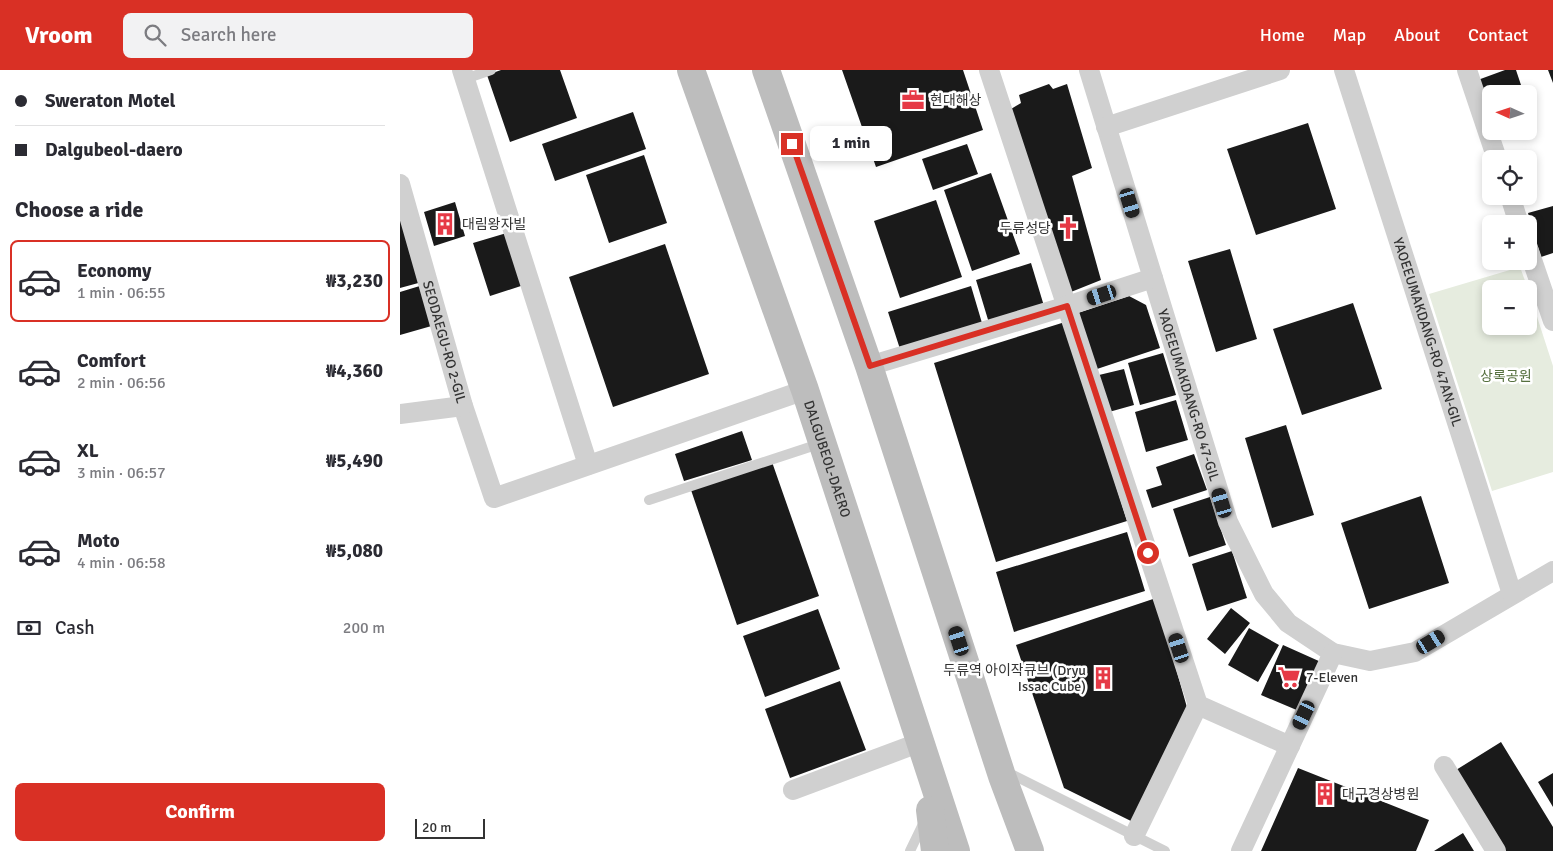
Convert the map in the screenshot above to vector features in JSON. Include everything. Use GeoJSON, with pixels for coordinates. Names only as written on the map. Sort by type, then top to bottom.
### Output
{"type":"FeatureCollection","features":[{"type":"Feature","properties":{"kind":"main road","name":"DALGUBEOL-DAERO"},"geometry":{"type":"LineString","coordinates":[[691,70],[823,443],[956,851]]}},
{"type":"Feature","properties":{"kind":"main road"},"geometry":{"type":"LineString","coordinates":[[766,70],[870,366],[1001,772],[1030,851]]}},
{"type":"Feature","properties":{"kind":"main road"},"geometry":{"type":"LineString","coordinates":[[921,742],[935,851]]}},
{"type":"Feature","properties":{"kind":"main road"},"geometry":{"type":"LineString","coordinates":[[1001,772],[1049,851]]}},
{"type":"Feature","properties":{"kind":"street"},"geometry":{"type":"LineString","coordinates":[[990,70],[1198,705],[1134,836]]}},
{"type":"Feature","properties":{"kind":"street","name":"YAOEEUMAKDANG-RO 47-GIL"},"geometry":{"type":"LineString","coordinates":[[1089,70],[1228,522],[1264,594],[1288,623],[1333,653],[1370,662],[1415,652],[1553,571]]}},
{"type":"Feature","properties":{"kind":"street"},"geometry":{"type":"LineString","coordinates":[[1106,127],[1280,70]]}},
{"type":"Feature","properties":{"kind":"street","name":"YAOEEUMAKDANG-RO 47AN-GIL"},"geometry":{"type":"LineString","coordinates":[[1344,70],[1512,594]]}},
{"type":"Feature","properties":{"kind":"street"},"geometry":{"type":"LineString","coordinates":[[1467,70],[1494,150]]}},
{"type":"Feature","properties":{"kind":"street"},"geometry":{"type":"LineString","coordinates":[[463,74],[588,465],[805,390]]}},
{"type":"Feature","properties":{"kind":"street","name":"SEODAEGU-RO 2-GIL"},"geometry":{"type":"LineString","coordinates":[[400,184],[463,406],[494,498],[588,465]]}},
{"type":"Feature","properties":{"kind":"street"},"geometry":{"type":"LineString","coordinates":[[1536,270],[1553,321]]}},
{"type":"Feature","properties":{"kind":"street"},"geometry":{"type":"LineString","coordinates":[[870,366],[1153,278]]}},
{"type":"Feature","properties":{"kind":"street"},"geometry":{"type":"LineString","coordinates":[[400,414],[463,406]]}},
{"type":"Feature","properties":{"kind":"street"},"geometry":{"type":"LineString","coordinates":[[1241,851],[1333,653]]}},
{"type":"Feature","properties":{"kind":"street"},"geometry":{"type":"LineString","coordinates":[[1198,705],[1290,746]]}},
{"type":"Feature","properties":{"kind":"street"},"geometry":{"type":"LineString","coordinates":[[793,790],[921,742]]}},
{"type":"Feature","properties":{"kind":"street"},"geometry":{"type":"LineString","coordinates":[[1444,766],[1496,851]]}},
{"type":"Feature","properties":{"kind":"lane"},"geometry":{"type":"LineString","coordinates":[[463,74],[491,70]]}},
{"type":"Feature","properties":{"kind":"lane"},"geometry":{"type":"LineString","coordinates":[[649,500],[823,443]]}},
{"type":"Feature","properties":{"kind":"lane"},"geometry":{"type":"LineString","coordinates":[[1001,772],[1165,851]]}},
{"type":"Feature","properties":{"kind":"lane"},"geometry":{"type":"LineString","coordinates":[[910,851],[930,809]]}},
{"type":"Feature","properties":{"kind":"green space","name":"상록공원"},"geometry":{"type":"Polygon","coordinates":[[[1510,270],[1521,270],[1525,280],[1482,280],[1482,335],[1537,335],[1537,317],[1553,366],[1553,472],[1492,491],[1429,294],[1510,270]]]}},
{"type":"Feature","properties":{"kind":"building"},"geometry":{"type":"Polygon","coordinates":[[[501,70],[560,70],[577,118],[510,142],[487,75],[501,70]]]}},
{"type":"Feature","properties":{"kind":"building","name":"현대해상"},"geometry":{"type":"Polygon","coordinates":[[[842,70],[963,70],[983,130],[876,167],[842,70]]]}},
{"type":"Feature","properties":{"kind":"building"},"geometry":{"type":"Polygon","coordinates":[[[1505,70],[1516,70],[1521,85],[1482,85],[1482,98],[1475,81],[1505,70]]]}},
{"type":"Feature","properties":{"kind":"building"},"geometry":{"type":"Polygon","coordinates":[[[1548,70],[1553,70],[1553,83],[1548,70]]]}},
{"type":"Feature","properties":{"kind":"building","name":"두류성당"},"geometry":{"type":"Polygon","coordinates":[[[1049,84],[1053,89],[1067,84],[1092,168],[1072,176],[1101,280],[1071,292],[1011,109],[1021,103],[1019,95],[1049,84]]]}},
{"type":"Feature","properties":{"kind":"building"},"geometry":{"type":"Polygon","coordinates":[[[633,112],[646,149],[555,181],[542,144],[633,112]]]}},
{"type":"Feature","properties":{"kind":"building"},"geometry":{"type":"Polygon","coordinates":[[[1308,123],[1336,209],[1256,235],[1227,149],[1308,123]]]}},
{"type":"Feature","properties":{"kind":"building"},"geometry":{"type":"Polygon","coordinates":[[[967,144],[978,174],[933,190],[922,159],[967,144]]]}},
{"type":"Feature","properties":{"kind":"building"},"geometry":{"type":"Polygon","coordinates":[[[644,155],[667,223],[609,243],[586,175],[644,155]]]}},
{"type":"Feature","properties":{"kind":"building"},"geometry":{"type":"Polygon","coordinates":[[[991,173],[1020,254],[972,271],[944,190],[991,173]]]}},
{"type":"Feature","properties":{"kind":"building"},"geometry":{"type":"Polygon","coordinates":[[[936,200],[962,277],[900,298],[874,221],[936,200]]]}},
{"type":"Feature","properties":{"kind":"building","name":"대림왕자빌"},"geometry":{"type":"Polygon","coordinates":[[[455,202],[465,236],[434,246],[424,212],[455,202]]]}},
{"type":"Feature","properties":{"kind":"building"},"geometry":{"type":"Polygon","coordinates":[[[1553,206],[1553,253],[1541,257],[1537,243],[1537,215],[1529,215],[1528,213],[1553,206]]]}},
{"type":"Feature","properties":{"kind":"building"},"geometry":{"type":"Polygon","coordinates":[[[400,216],[422,282],[400,288],[400,216]]]}},
{"type":"Feature","properties":{"kind":"building"},"geometry":{"type":"Polygon","coordinates":[[[510,232],[527,284],[490,296],[473,243],[510,232]]]}},
{"type":"Feature","properties":{"kind":"building"},"geometry":{"type":"Polygon","coordinates":[[[665,244],[709,374],[613,407],[569,277],[665,244]]]}},
{"type":"Feature","properties":{"kind":"building"},"geometry":{"type":"Polygon","coordinates":[[[1230,249],[1257,339],[1216,352],[1188,261],[1230,249]]]}},
{"type":"Feature","properties":{"kind":"building"},"geometry":{"type":"Polygon","coordinates":[[[1031,263],[1044,306],[989,323],[976,280],[1031,263]]]}},
{"type":"Feature","properties":{"kind":"building"},"geometry":{"type":"Polygon","coordinates":[[[423,285],[435,325],[400,335],[400,292],[423,285]]]}},
{"type":"Feature","properties":{"kind":"building"},"geometry":{"type":"Polygon","coordinates":[[[971,286],[982,323],[900,349],[888,312],[971,286]]]}},
{"type":"Feature","properties":{"kind":"building"},"geometry":{"type":"Polygon","coordinates":[[[1129,296],[1146,305],[1160,348],[1097,369],[1078,313],[1129,296]]]}},
{"type":"Feature","properties":{"kind":"building"},"geometry":{"type":"Polygon","coordinates":[[[1353,303],[1382,389],[1302,415],[1273,329],[1353,303]]]}},
{"type":"Feature","properties":{"kind":"building"},"geometry":{"type":"Polygon","coordinates":[[[1065,322],[1127,521],[996,562],[934,363],[1065,322]]]}},
{"type":"Feature","properties":{"kind":"building"},"geometry":{"type":"Polygon","coordinates":[[[1163,353],[1176,395],[1140,405],[1128,363],[1163,353]]]}},
{"type":"Feature","properties":{"kind":"building"},"geometry":{"type":"Polygon","coordinates":[[[1124,369],[1134,405],[1109,412],[1099,375],[1124,369]]]}},
{"type":"Feature","properties":{"kind":"building"},"geometry":{"type":"Polygon","coordinates":[[[1176,400],[1188,440],[1146,452],[1135,412],[1176,400]]]}},
{"type":"Feature","properties":{"kind":"building"},"geometry":{"type":"Polygon","coordinates":[[[1286,425],[1314,515],[1272,528],[1245,438],[1286,425]]]}},
{"type":"Feature","properties":{"kind":"building"},"geometry":{"type":"Polygon","coordinates":[[[742,431],[752,460],[684,481],[675,454],[742,431]]]}},
{"type":"Feature","properties":{"kind":"building"},"geometry":{"type":"Polygon","coordinates":[[[1194,454],[1207,490],[1152,508],[1146,490],[1162,485],[1156,467],[1194,454]]]}},
{"type":"Feature","properties":{"kind":"building"},"geometry":{"type":"Polygon","coordinates":[[[772,462],[819,596],[737,625],[691,490],[772,462]]]}},
{"type":"Feature","properties":{"kind":"building"},"geometry":{"type":"Polygon","coordinates":[[[1421,496],[1449,583],[1369,609],[1341,523],[1421,496]]]}},
{"type":"Feature","properties":{"kind":"building"},"geometry":{"type":"Polygon","coordinates":[[[1210,497],[1226,545],[1189,557],[1173,509],[1210,497]]]}},
{"type":"Feature","properties":{"kind":"building"},"geometry":{"type":"Polygon","coordinates":[[[1127,532],[1145,591],[1014,632],[996,572],[1127,532]]]}},
{"type":"Feature","properties":{"kind":"building"},"geometry":{"type":"Polygon","coordinates":[[[1232,551],[1247,598],[1207,611],[1192,564],[1232,551]]]}},
{"type":"Feature","properties":{"kind":"building","name":"두류역 아이작큐브 (Dryu Issac Cube)"},"geometry":{"type":"Polygon","coordinates":[[[1156,598],[1188,711],[1135,823],[1064,788],[1016,645],[1156,598]]]}},
{"type":"Feature","properties":{"kind":"building"},"geometry":{"type":"Polygon","coordinates":[[[1231,608],[1250,623],[1225,654],[1207,639],[1231,608]]]}},
{"type":"Feature","properties":{"kind":"building"},"geometry":{"type":"Polygon","coordinates":[[[818,609],[840,669],[765,697],[743,636],[818,609]]]}},
{"type":"Feature","properties":{"kind":"building"},"geometry":{"type":"Polygon","coordinates":[[[1249,628],[1279,645],[1258,682],[1228,665],[1249,628]]]}},
{"type":"Feature","properties":{"kind":"building"},"geometry":{"type":"Polygon","coordinates":[[[1283,645],[1321,662],[1299,711],[1261,695],[1283,645]]]}},
{"type":"Feature","properties":{"kind":"building"},"geometry":{"type":"Polygon","coordinates":[[[840,681],[866,750],[790,778],[765,709],[840,681]]]}},
{"type":"Feature","properties":{"kind":"building"},"geometry":{"type":"Polygon","coordinates":[[[1501,742],[1553,827],[1553,851],[1506,851],[1456,770],[1501,742]]]}},
{"type":"Feature","properties":{"kind":"building","name":"대구경상병원"},"geometry":{"type":"Polygon","coordinates":[[[1298,768],[1429,820],[1416,851],[1261,851],[1298,768]]]}},
{"type":"Feature","properties":{"kind":"building"},"geometry":{"type":"Polygon","coordinates":[[[1553,773],[1553,807],[1538,782],[1553,773]]]}},
{"type":"Feature","properties":{"kind":"building"},"geometry":{"type":"Polygon","coordinates":[[[1463,833],[1474,851],[1434,851],[1463,833]]]}},
{"type":"Feature","properties":{"kind":"place","name":"현대해상"},"geometry":{"type":"Point","coordinates":[913,100]}},
{"type":"Feature","properties":{"kind":"place","name":"대림왕자빌"},"geometry":{"type":"Point","coordinates":[445,224]}},
{"type":"Feature","properties":{"kind":"place","name":"두류성당"},"geometry":{"type":"Point","coordinates":[1068,228]}},
{"type":"Feature","properties":{"kind":"place","name":"7-Eleven"},"geometry":{"type":"Point","coordinates":[1289,677]}},
{"type":"Feature","properties":{"kind":"place","name":"두류역 아이작큐브 (Dryu Issac Cube)"},"geometry":{"type":"Point","coordinates":[1103,678]}},
{"type":"Feature","properties":{"kind":"place","name":"대구경상병원"},"geometry":{"type":"Point","coordinates":[1325,794]}},
{"type":"Feature","properties":{"kind":"route"},"geometry":{"type":"LineString","coordinates":[[792,144],[870,366],[1067,306],[1148,553]]}}]}
